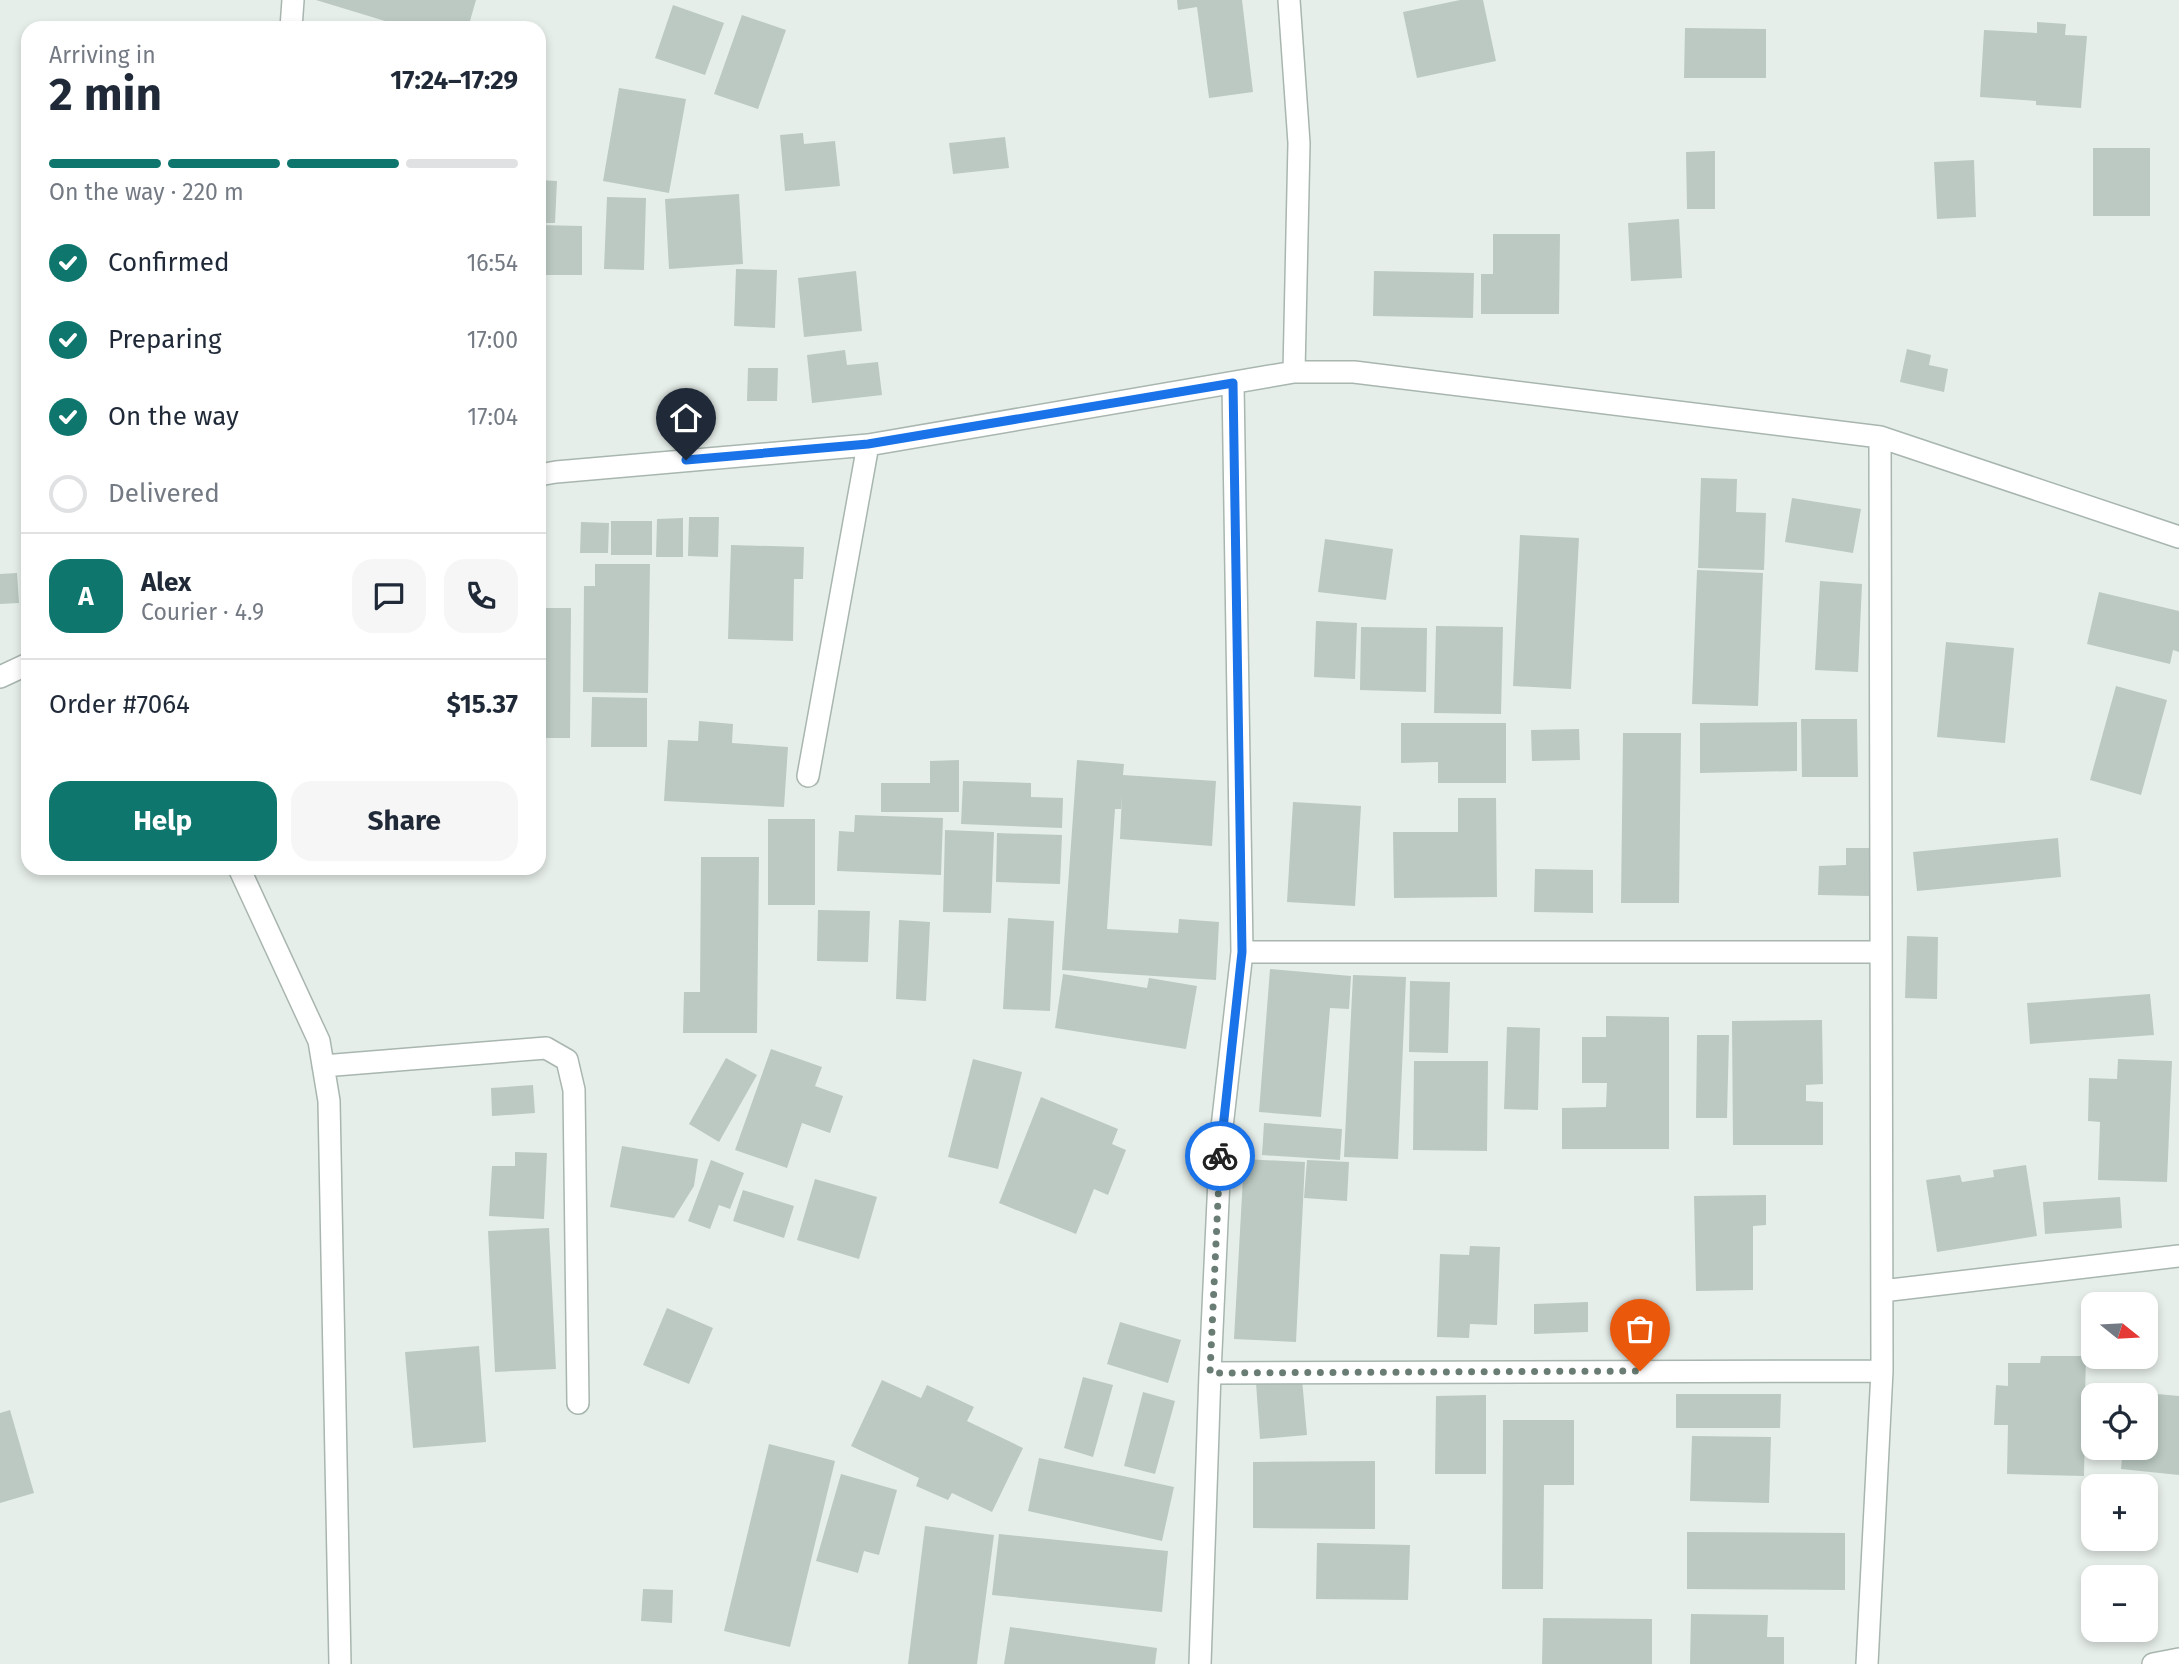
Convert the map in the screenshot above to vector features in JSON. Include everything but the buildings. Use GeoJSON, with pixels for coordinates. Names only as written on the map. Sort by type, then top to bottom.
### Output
{"type":"FeatureCollection","features":[{"type":"Feature","properties":{"kind":"street"},"geometry":{"type":"LineString","coordinates":[[292,21],[293,0]]}},
{"type":"Feature","properties":{"kind":"street"},"geometry":{"type":"LineString","coordinates":[[1289,0],[1299,143],[1294,372]]}},
{"type":"Feature","properties":{"kind":"street"},"geometry":{"type":"LineString","coordinates":[[546,473],[868,444],[1294,372],[1354,372],[1880,438],[2179,537]]}},
{"type":"Feature","properties":{"kind":"street"},"geometry":{"type":"LineString","coordinates":[[1200,1664],[1221,1136],[1242,952],[1233,383]]}},
{"type":"Feature","properties":{"kind":"street"},"geometry":{"type":"LineString","coordinates":[[1867,1664],[1882,1371],[1880,438]]}},
{"type":"Feature","properties":{"kind":"street"},"geometry":{"type":"LineString","coordinates":[[808,776],[868,444]]}},
{"type":"Feature","properties":{"kind":"street"},"geometry":{"type":"LineString","coordinates":[[0,677],[21,667]]}},
{"type":"Feature","properties":{"kind":"street"},"geometry":{"type":"LineString","coordinates":[[242,875],[319,1041],[329,1101],[340,1664]]}},
{"type":"Feature","properties":{"kind":"street"},"geometry":{"type":"LineString","coordinates":[[1242,952],[1881,953]]}},
{"type":"Feature","properties":{"kind":"street"},"geometry":{"type":"LineString","coordinates":[[323,1066],[546,1048],[567,1060],[574,1090],[578,1403]]}},
{"type":"Feature","properties":{"kind":"street"},"geometry":{"type":"LineString","coordinates":[[1882,1291],[2179,1256]]}},
{"type":"Feature","properties":{"kind":"street"},"geometry":{"type":"LineString","coordinates":[[1210,1373],[1882,1371]]}},
{"type":"Feature","properties":{"kind":"street"},"geometry":{"type":"LineString","coordinates":[[2153,1664],[2179,1659]]}},
{"type":"Feature","properties":{"kind":"way so far"},"geometry":{"type":"LineString","coordinates":[[1220,1156],[1210,1373],[1640,1371]]}},
{"type":"Feature","properties":{"kind":"route"},"geometry":{"type":"LineString","coordinates":[[686,460],[868,444],[1233,383],[1242,952],[1220,1156]]}}]}
